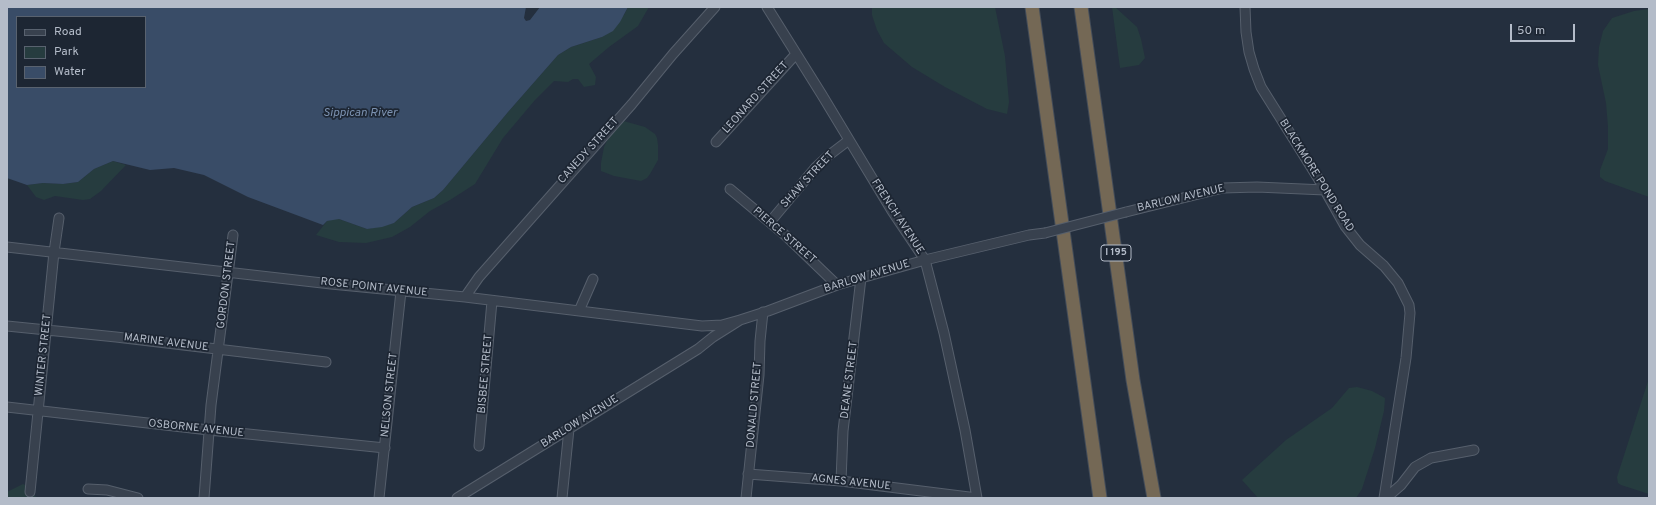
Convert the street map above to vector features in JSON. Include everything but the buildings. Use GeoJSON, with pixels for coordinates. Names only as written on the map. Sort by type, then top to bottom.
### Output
{"type":"FeatureCollection","features":[{"type":"Feature","properties":{"kind":"highway"},"geometry":{"type":"LineString","coordinates":[[1032,7],[1100,498]]}},
{"type":"Feature","properties":{"kind":"highway","name":"I 195"},"geometry":{"type":"LineString","coordinates":[[1081,7],[1133,380],[1154,498]]}},
{"type":"Feature","properties":{"kind":"street","name":"CANEDY STREET"},"geometry":{"type":"LineString","coordinates":[[466,297],[479,277],[541,205],[632,104],[673,54],[715,7]]}},
{"type":"Feature","properties":{"kind":"street","name":"FRENCH AVENUE"},"geometry":{"type":"LineString","coordinates":[[767,7],[892,211],[925,260],[945,341],[977,498]]}},
{"type":"Feature","properties":{"kind":"street","name":"BLACKMORE POND ROAD"},"geometry":{"type":"LineString","coordinates":[[1245,7],[1246,32],[1249,52],[1261,87],[1325,190],[1345,226],[1360,245],[1384,266],[1398,283],[1406,297],[1410,313],[1406,358],[1385,498]]}},
{"type":"Feature","properties":{"kind":"street","name":"LEONARD STREET"},"geometry":{"type":"LineString","coordinates":[[716,142],[796,54]]}},
{"type":"Feature","properties":{"kind":"street","name":"SHAW STREET"},"geometry":{"type":"LineString","coordinates":[[770,222],[816,167],[849,140]]}},
{"type":"Feature","properties":{"kind":"street","name":"BARLOW AVENUE"},"geometry":{"type":"LineString","coordinates":[[457,498],[471,494],[569,429],[698,349],[713,337],[740,320],[837,285],[925,260],[1029,235],[1045,233],[1223,188],[1257,187],[1325,190]]}},
{"type":"Feature","properties":{"kind":"street","name":"PIERCE STREET"},"geometry":{"type":"LineString","coordinates":[[730,190],[785,235],[837,285]]}},
{"type":"Feature","properties":{"kind":"street","name":"WINTER STREET"},"geometry":{"type":"LineString","coordinates":[[30,492],[54,252],[59,218]]}},
{"type":"Feature","properties":{"kind":"street","name":"GORDON STREET"},"geometry":{"type":"LineString","coordinates":[[204,498],[209,430],[233,236]]}},
{"type":"Feature","properties":{"kind":"street","name":"ROSE POINT AVENUE"},"geometry":{"type":"LineString","coordinates":[[7,247],[228,273],[466,297],[702,326],[722,325],[740,320]]}},
{"type":"Feature","properties":{"kind":"street","name":"DEANE STREET"},"geometry":{"type":"LineString","coordinates":[[841,481],[843,431],[861,278]]}},
{"type":"Feature","properties":{"kind":"street"},"geometry":{"type":"LineString","coordinates":[[579,311],[593,280]]}},
{"type":"Feature","properties":{"kind":"street","name":"NELSON STREET"},"geometry":{"type":"LineString","coordinates":[[379,498],[401,291]]}},
{"type":"Feature","properties":{"kind":"street","name":"BISBEE STREET"},"geometry":{"type":"LineString","coordinates":[[479,446],[492,301]]}},
{"type":"Feature","properties":{"kind":"street","name":"DONALD STREET"},"geometry":{"type":"LineString","coordinates":[[746,498],[759,375],[763,312]]}},
{"type":"Feature","properties":{"kind":"street","name":"MARINE AVENUE"},"geometry":{"type":"LineString","coordinates":[[7,326],[116,337],[326,362]]}},
{"type":"Feature","properties":{"kind":"street","name":"OSBORNE AVENUE"},"geometry":{"type":"LineString","coordinates":[[7,407],[385,448]]}},
{"type":"Feature","properties":{"kind":"street"},"geometry":{"type":"LineString","coordinates":[[562,498],[569,429]]}},
{"type":"Feature","properties":{"kind":"street"},"geometry":{"type":"LineString","coordinates":[[1385,498],[1400,485],[1415,467],[1431,458],[1474,450]]}},
{"type":"Feature","properties":{"kind":"street","name":"AGNES AVENUE"},"geometry":{"type":"LineString","coordinates":[[748,474],[841,481],[977,498]]}},
{"type":"Feature","properties":{"kind":"street"},"geometry":{"type":"LineString","coordinates":[[88,489],[107,490],[138,498]]}},
{"type":"Feature","properties":{"kind":"green space"},"geometry":{"type":"Polygon","coordinates":[[[628,7],[649,7],[638,26],[589,64],[596,77],[595,85],[584,87],[578,79],[573,79],[568,82],[554,81],[535,100],[503,138],[475,184],[430,211],[410,227],[392,237],[366,243],[339,242],[316,235],[327,221],[333,219],[339,219],[367,229],[394,223],[412,207],[434,198],[443,190],[558,55],[571,47],[602,37],[624,15],[628,7]]]}},
{"type":"Feature","properties":{"kind":"green space"},"geometry":{"type":"Polygon","coordinates":[[[872,7],[995,7],[1005,56],[1009,102],[1007,114],[987,109],[945,87],[912,67],[884,43],[877,30],[872,15],[872,7]]]}},
{"type":"Feature","properties":{"kind":"green space"},"geometry":{"type":"Polygon","coordinates":[[[1112,7],[1115,7],[1137,27],[1145,58],[1139,65],[1120,68],[1112,7]]]}},
{"type":"Feature","properties":{"kind":"green space"},"geometry":{"type":"Polygon","coordinates":[[[1649,9],[1649,197],[1605,181],[1600,177],[1600,170],[1608,149],[1608,127],[1606,103],[1598,65],[1599,47],[1603,31],[1612,18],[1634,11],[1649,9]]]}},
{"type":"Feature","properties":{"kind":"green space"},"geometry":{"type":"Polygon","coordinates":[[[620,120],[645,127],[655,134],[657,138],[658,160],[647,178],[641,181],[614,176],[601,171],[604,147],[620,120]]]}},
{"type":"Feature","properties":{"kind":"green space"},"geometry":{"type":"Polygon","coordinates":[[[113,161],[126,165],[101,191],[90,199],[83,200],[55,196],[44,200],[36,197],[27,185],[78,182],[94,169],[113,161]]]}},
{"type":"Feature","properties":{"kind":"green space"},"geometry":{"type":"Polygon","coordinates":[[[1649,378],[1649,494],[1621,485],[1618,483],[1617,477],[1649,378]]]}},
{"type":"Feature","properties":{"kind":"green space"},"geometry":{"type":"Polygon","coordinates":[[[1357,387],[1372,391],[1385,398],[1384,411],[1375,448],[1362,489],[1356,498],[1258,498],[1242,480],[1286,440],[1332,408],[1349,388],[1357,387]]]}},
{"type":"Feature","properties":{"kind":"green space"},"geometry":{"type":"Polygon","coordinates":[[[23,484],[27,486],[38,498],[7,498],[7,492],[23,484]]]}},
{"type":"Feature","properties":{"kind":"water","name":"Sippican River"},"geometry":{"type":"Polygon","coordinates":[[[7,7],[526,7],[524,18],[526,21],[530,20],[540,7],[628,7],[613,31],[602,37],[571,47],[558,55],[443,190],[434,198],[412,207],[394,223],[382,227],[367,229],[339,219],[327,221],[323,225],[248,197],[204,175],[174,168],[150,170],[113,161],[94,169],[78,182],[27,185],[7,178],[7,7]]]}}]}
